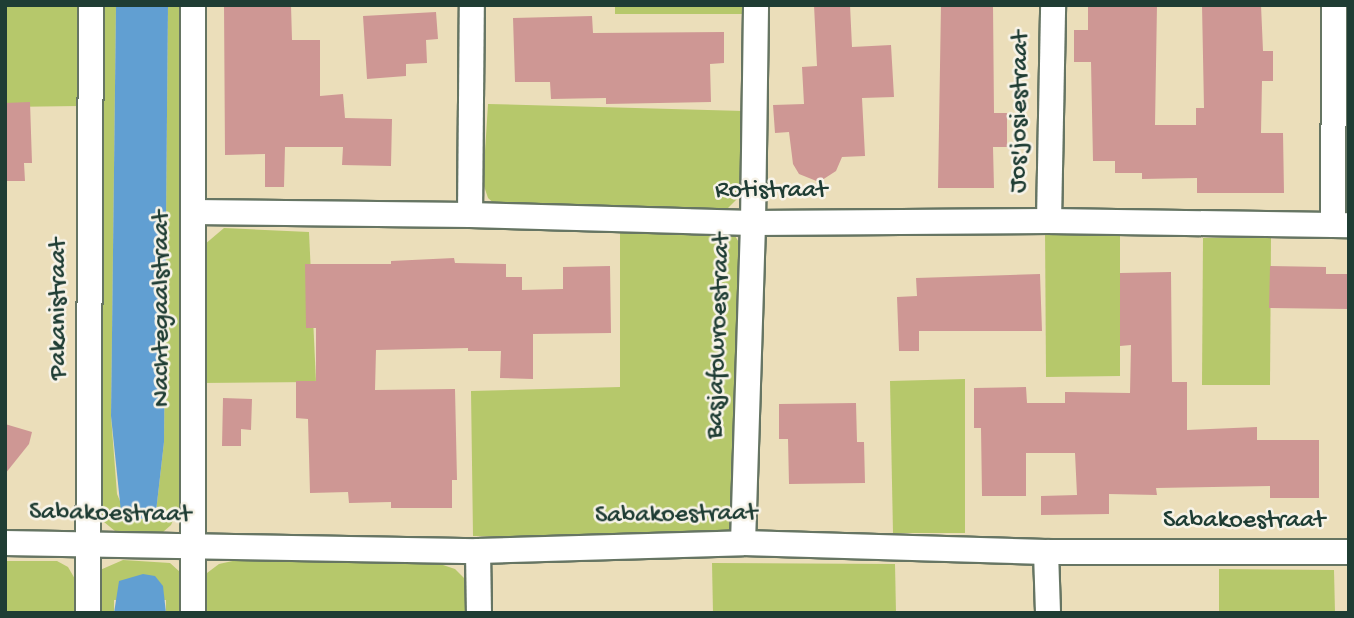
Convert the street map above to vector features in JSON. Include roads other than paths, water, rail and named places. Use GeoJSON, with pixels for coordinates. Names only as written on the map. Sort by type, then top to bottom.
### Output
{"type":"FeatureCollection","features":[{"type":"Feature","properties":{"kind":"street","name":"Pakanistraat"},"geometry":{"type":"LineString","coordinates":[[88,613],[91,5]]}},
{"type":"Feature","properties":{"kind":"street","name":"Nachtegaalstraat"},"geometry":{"type":"LineString","coordinates":[[193,5],[193,613]]}},
{"type":"Feature","properties":{"kind":"street"},"geometry":{"type":"LineString","coordinates":[[470,215],[472,5]]}},
{"type":"Feature","properties":{"kind":"street","name":"Basjafowroestraat"},"geometry":{"type":"LineString","coordinates":[[743,543],[753,223],[756,5]]}},
{"type":"Feature","properties":{"kind":"street","name":"Jos'josiestraat"},"geometry":{"type":"LineString","coordinates":[[1049,221],[1053,5]]}},
{"type":"Feature","properties":{"kind":"street"},"geometry":{"type":"LineString","coordinates":[[1334,5],[1341,225]]}},
{"type":"Feature","properties":{"kind":"street","name":"Rotistraat"},"geometry":{"type":"LineString","coordinates":[[194,212],[470,215],[753,223],[1049,221],[1341,225]]}},
{"type":"Feature","properties":{"kind":"street","name":"Sabakoestraat"},"geometry":{"type":"LineString","coordinates":[[5,543],[478,551],[743,543],[1046,552],[1349,552]]}},
{"type":"Feature","properties":{"kind":"street"},"geometry":{"type":"LineString","coordinates":[[478,551],[479,613]]}},
{"type":"Feature","properties":{"kind":"street"},"geometry":{"type":"LineString","coordinates":[[1046,552],[1048,613]]}},
{"type":"Feature","properties":{"kind":"water"},"geometry":{"type":"Polygon","coordinates":[[[116,5],[168,5],[164,442],[156,512],[147,519],[127,518],[121,512],[111,416],[116,5]]]}},
{"type":"Feature","properties":{"kind":"water"},"geometry":{"type":"Polygon","coordinates":[[[143,574],[155,576],[163,586],[166,613],[114,613],[119,581],[143,574]]]}}]}
